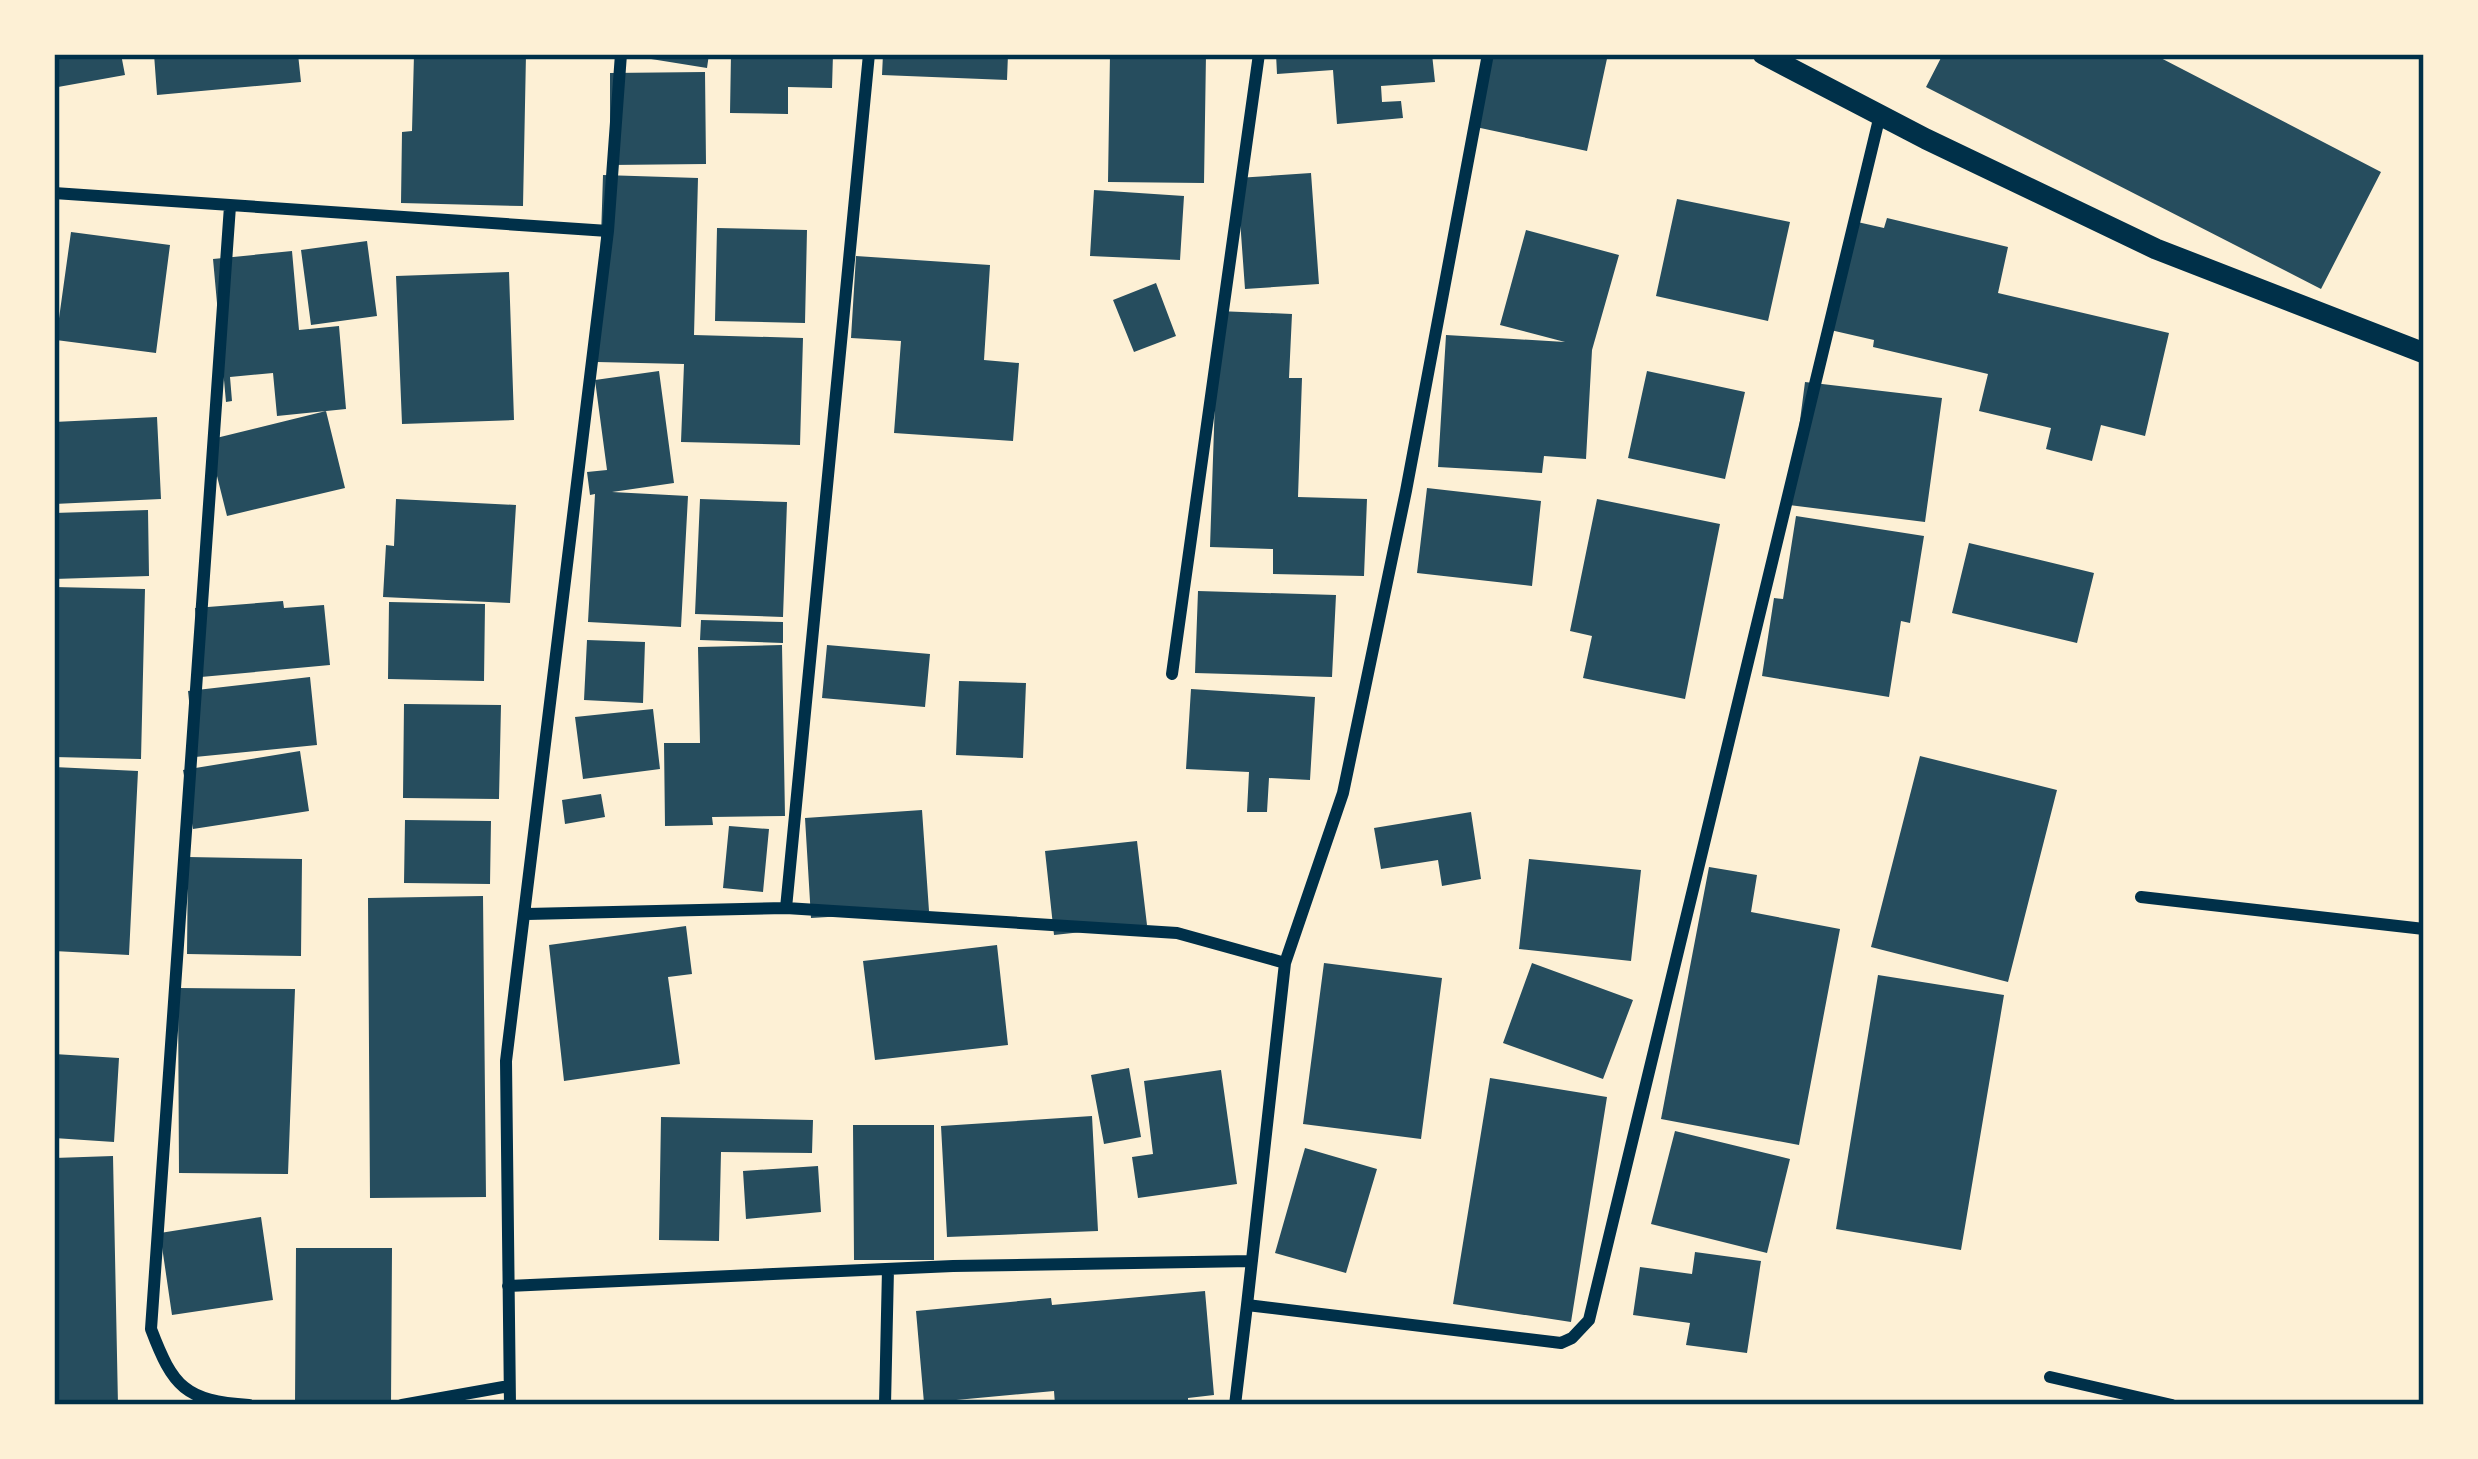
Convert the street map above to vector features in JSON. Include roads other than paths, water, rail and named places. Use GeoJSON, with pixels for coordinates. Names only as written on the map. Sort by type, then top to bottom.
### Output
{"type":"FeatureCollection","features":[{"type":"Feature","properties":{"kind":"street"},"geometry":{"type":"LineString","coordinates":[[510,1405],[506,1061],[608,231],[621,54]]}},
{"type":"Feature","properties":{"kind":"street"},"geometry":{"type":"LineString","coordinates":[[786,908],[869,54]]}},
{"type":"Feature","properties":{"kind":"street"},"geometry":{"type":"LineString","coordinates":[[1172,674],[1258,54]]}},
{"type":"Feature","properties":{"kind":"street"},"geometry":{"type":"LineString","coordinates":[[1234,1405],[1285,963],[1342,793],[1406,491],[1488,54]]}},
{"type":"Feature","properties":{"kind":"street"},"geometry":{"type":"LineString","coordinates":[[1763,54],[2156,249],[2424,353]]}},
{"type":"Feature","properties":{"kind":"street"},"geometry":{"type":"LineString","coordinates":[[1247,1305],[1561,1343],[1573,1338],[1589,1320],[1880,115]]}},
{"type":"Feature","properties":{"kind":"street"},"geometry":{"type":"LineString","coordinates":[[54,193],[608,231]]}},
{"type":"Feature","properties":{"kind":"street"},"geometry":{"type":"LineString","coordinates":[[230,206],[151,1329],[168,1373],[208,1402],[249,1405]]}},
{"type":"Feature","properties":{"kind":"street"},"geometry":{"type":"LineString","coordinates":[[2141,897],[2424,928]]}},
{"type":"Feature","properties":{"kind":"street"},"geometry":{"type":"LineString","coordinates":[[526,914],[786,908],[1177,933],[1285,963]]}},
{"type":"Feature","properties":{"kind":"street"},"geometry":{"type":"LineString","coordinates":[[508,1286],[887,1269],[1252,1261]]}},
{"type":"Feature","properties":{"kind":"street"},"geometry":{"type":"LineString","coordinates":[[885,1405],[887,1269]]}},
{"type":"Feature","properties":{"kind":"street"},"geometry":{"type":"LineString","coordinates":[[2050,1377],[2172,1405]]}},
{"type":"Feature","properties":{"kind":"street"},"geometry":{"type":"LineString","coordinates":[[402,1405],[509,1386]]}}]}
